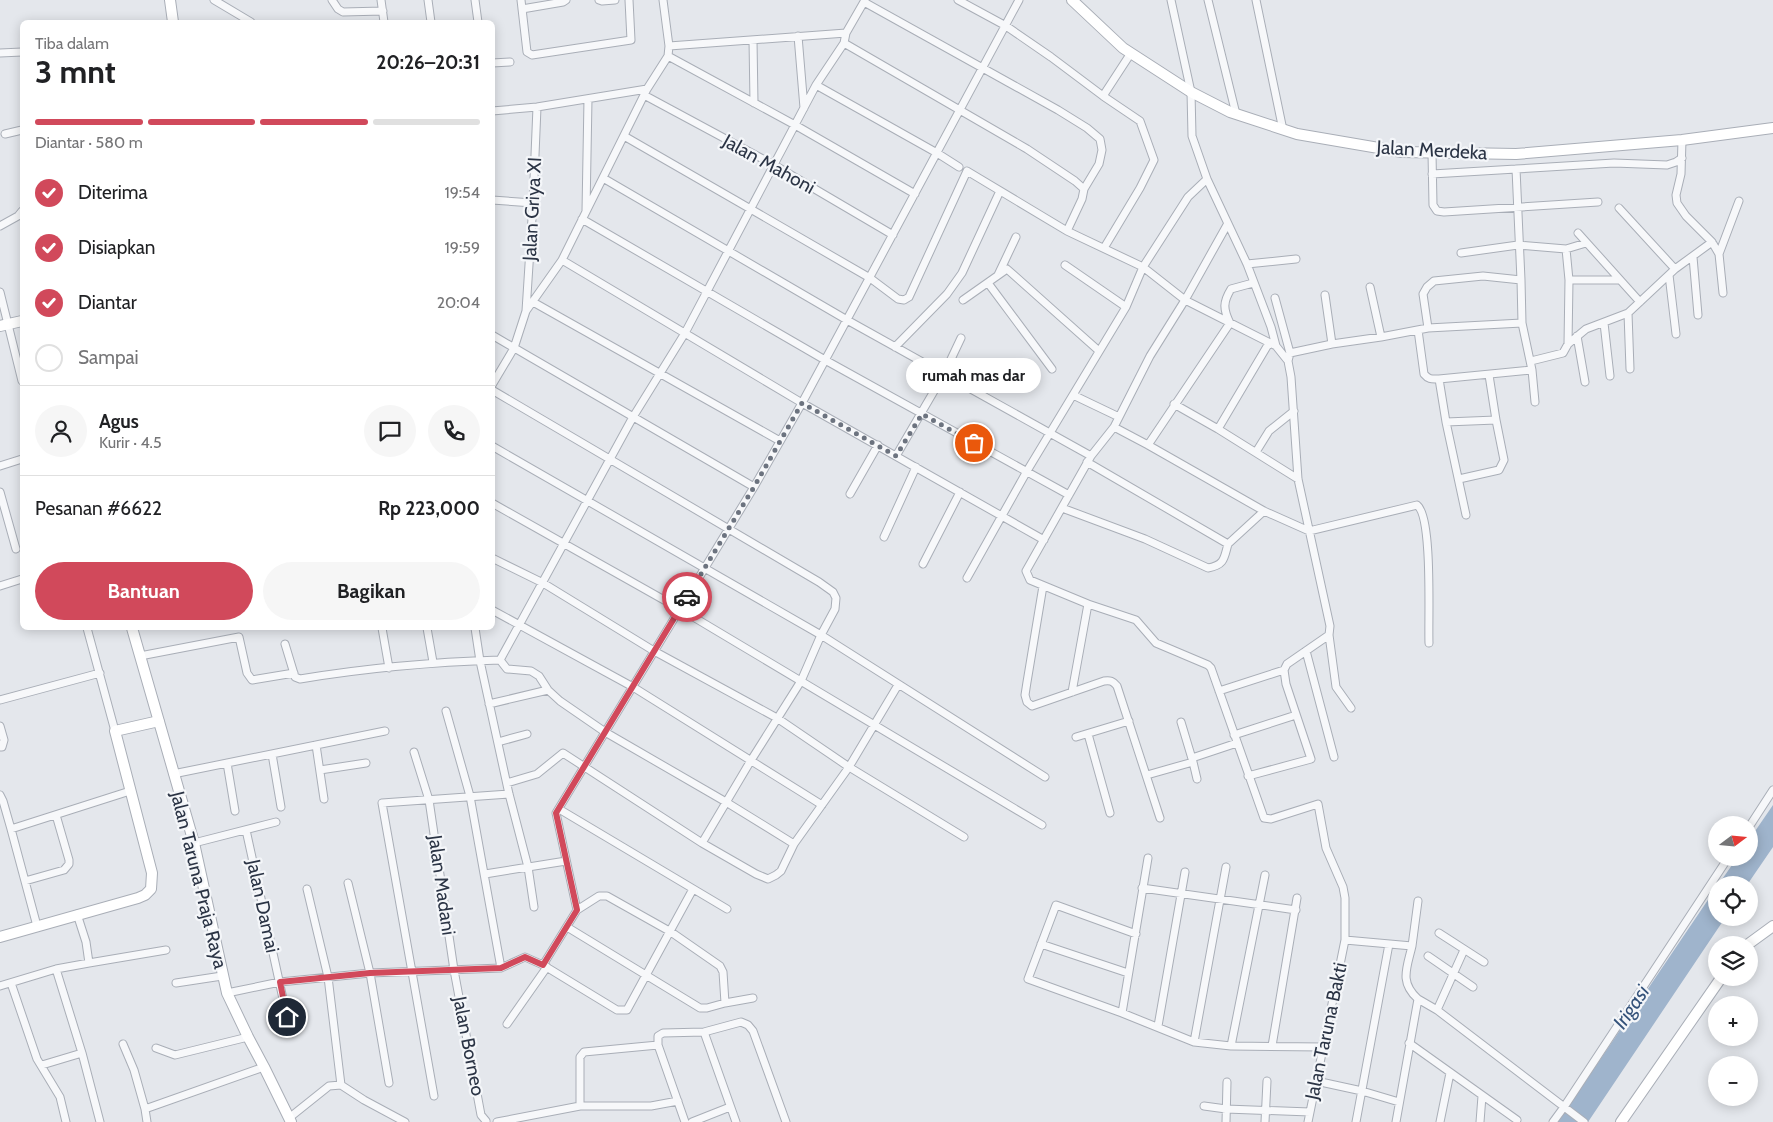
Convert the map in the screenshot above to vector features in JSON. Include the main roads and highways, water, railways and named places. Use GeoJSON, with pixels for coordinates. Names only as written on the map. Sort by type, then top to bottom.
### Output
{"type":"FeatureCollection","features":[{"type":"Feature","properties":{"kind":"water"},"geometry":{"type":"Polygon","coordinates":[[[1773,805],[1773,847],[1753,876],[1724,876],[1731,866],[1758,866],[1758,827],[1773,805]]]}},
{"type":"Feature","properties":{"kind":"water"},"geometry":{"type":"Polygon","coordinates":[[[1708,900],[1708,926],[1720,926],[1713,936],[1708,936],[1708,943],[1588,1122],[1558,1122],[1708,900]]]}},
{"type":"Feature","properties":{"kind":"place","name":"rumah mas dar"},"geometry":{"type":"Point","coordinates":[974,443]}},
{"type":"Feature","properties":{"kind":"water label","name":"Irigasi"},"geometry":{"type":"Point","coordinates":[1631,1007]}}]}
